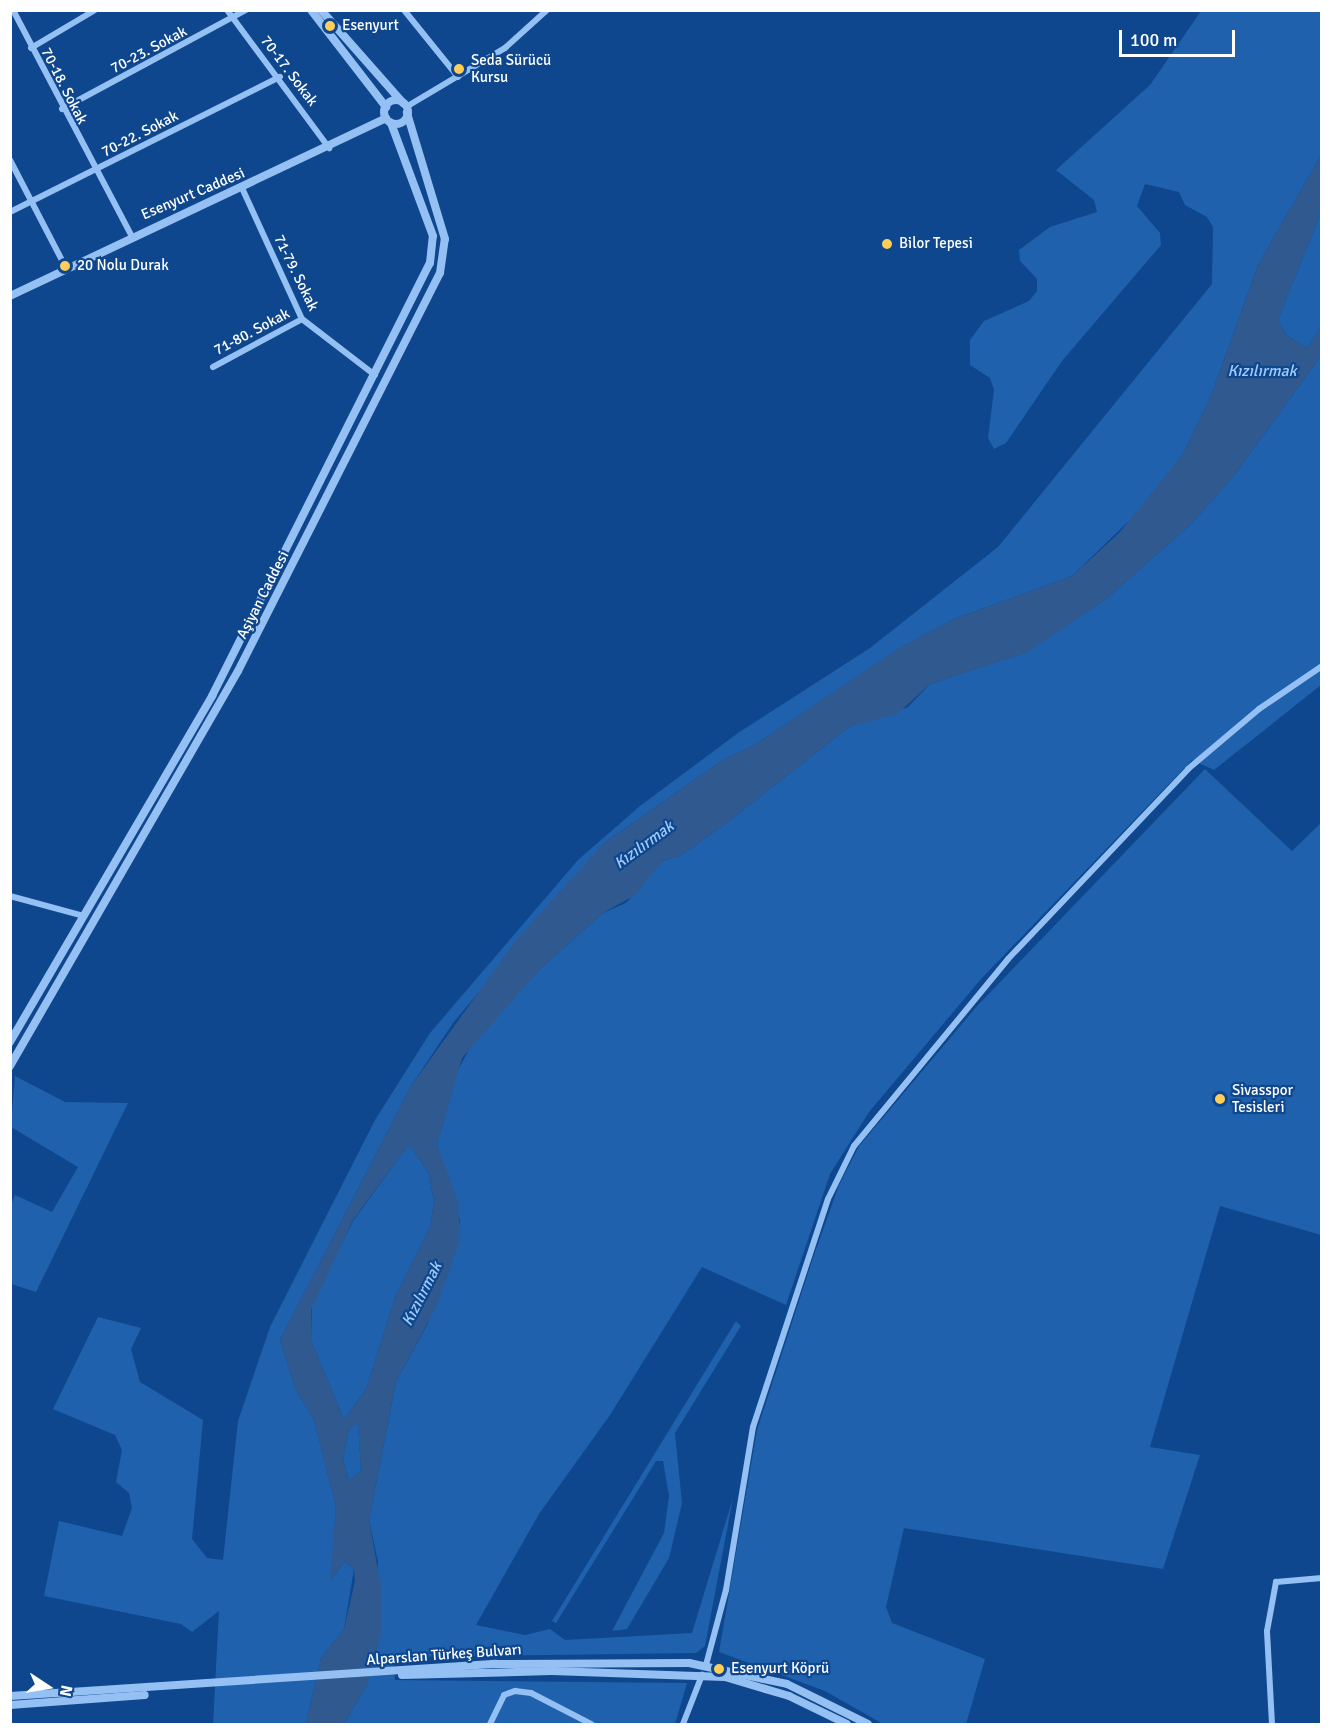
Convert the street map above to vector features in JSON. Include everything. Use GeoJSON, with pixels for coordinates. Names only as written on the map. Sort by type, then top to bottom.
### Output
{"type":"FeatureCollection","features":[{"type":"Feature","properties":{"kind":"street","name":"70-18. Sokak"},"geometry":{"type":"LineString","coordinates":[[13,10],[93,171],[131,235]]}},
{"type":"Feature","properties":{"kind":"street"},"geometry":{"type":"LineString","coordinates":[[32,48],[95,10]]}},
{"type":"Feature","properties":{"kind":"street","name":"70-17. Sokak"},"geometry":{"type":"LineString","coordinates":[[226,10],[280,77],[329,148]]}},
{"type":"Feature","properties":{"kind":"street","name":"70-23. Sokak"},"geometry":{"type":"LineString","coordinates":[[62,109],[234,20],[246,10]]}},
{"type":"Feature","properties":{"kind":"street"},"geometry":{"type":"LineString","coordinates":[[310,10],[386,107],[389,120]]}},
{"type":"Feature","properties":{"kind":"street"},"geometry":{"type":"LineString","coordinates":[[321,10],[406,107]]}},
{"type":"Feature","properties":{"kind":"street"},"geometry":{"type":"LineString","coordinates":[[386,107],[406,107],[458,77],[505,48],[547,10]]}},
{"type":"Feature","properties":{"kind":"street"},"geometry":{"type":"LineString","coordinates":[[408,12],[458,77]]}},
{"type":"Feature","properties":{"kind":"street","name":"70-22. Sokak"},"geometry":{"type":"LineString","coordinates":[[10,212],[280,77]]}},
{"type":"Feature","properties":{"kind":"street","name":"Esenyurt Caddesi"},"geometry":{"type":"LineString","coordinates":[[10,296],[65,266],[131,235],[242,188],[389,120],[402,122],[406,107]]}},
{"type":"Feature","properties":{"kind":"street","name":"Aşiyan Caddesi"},"geometry":{"type":"LineString","coordinates":[[10,1066],[238,671],[437,280],[445,239],[406,107]]}},
{"type":"Feature","properties":{"kind":"street","name":"Aşiyan Caddesi"},"geometry":{"type":"LineString","coordinates":[[10,1042],[212,696],[430,263],[433,236],[389,120]]}},
{"type":"Feature","properties":{"kind":"street"},"geometry":{"type":"LineString","coordinates":[[10,160],[65,266]]}},
{"type":"Feature","properties":{"kind":"street","name":"71-79. Sokak"},"geometry":{"type":"LineString","coordinates":[[242,188],[302,319],[375,376]]}},
{"type":"Feature","properties":{"kind":"street","name":"71-80. Sokak"},"geometry":{"type":"LineString","coordinates":[[213,367],[302,319]]}},
{"type":"Feature","properties":{"kind":"street"},"geometry":{"type":"LineString","coordinates":[[706,1665],[726,1590],[753,1427],[828,1199],[854,1146],[1008,959],[1188,769],[1259,708],[1322,666]]}},
{"type":"Feature","properties":{"kind":"street"},"geometry":{"type":"LineString","coordinates":[[10,896],[84,916]]}},
{"type":"Feature","properties":{"kind":"street"},"geometry":{"type":"LineString","coordinates":[[1272,1725],[1267,1631],[1276,1582],[1322,1578]]}},
{"type":"Feature","properties":{"kind":"street","name":"Alparslan Türkeş Bulvarı"},"geometry":{"type":"LineString","coordinates":[[10,1705],[170,1690],[550,1662],[706,1665],[787,1684],[868,1725]]}},
{"type":"Feature","properties":{"kind":"street","name":"Alparslan Türkeş Bulvarı"},"geometry":{"type":"LineString","coordinates":[[414,1672],[702,1675],[789,1696],[847,1725]]}},
{"type":"Feature","properties":{"kind":"street"},"geometry":{"type":"LineString","coordinates":[[683,1725],[702,1675]]}},
{"type":"Feature","properties":{"kind":"street","name":"Alparslan Türkeş Bulvarı"},"geometry":{"type":"LineString","coordinates":[[10,1696],[170,1690]]}},
{"type":"Feature","properties":{"kind":"street"},"geometry":{"type":"LineString","coordinates":[[490,1725],[504,1695],[531,1693],[591,1725]]}},
{"type":"Feature","properties":{"kind":"shaded area"},"geometry":{"type":"Polygon","coordinates":[[[1201,11],[1321,11],[1321,155],[1258,265],[1212,393],[1183,454],[1136,514],[1072,576],[954,619],[900,648],[756,744],[721,761],[603,844],[453,1023],[411,1086],[280,1340],[295,1388],[314,1420],[336,1506],[331,1580],[345,1561],[354,1569],[344,1629],[321,1658],[306,1724],[213,1724],[219,1611],[192,1632],[181,1624],[44,1596],[59,1521],[122,1536],[132,1508],[129,1493],[116,1482],[122,1450],[115,1435],[53,1409],[98,1317],[141,1328],[131,1349],[140,1382],[203,1420],[192,1539],[207,1558],[223,1560],[238,1421],[270,1327],[375,1120],[430,1033],[578,860],[640,806],[738,733],[870,648],[998,547],[1212,284],[1213,227],[1207,217],[1185,205],[1179,192],[1145,184],[1137,206],[1160,233],[1161,245],[1062,361],[1006,443],[994,449],[988,438],[994,390],[990,378],[970,365],[970,340],[984,321],[1029,301],[1037,291],[1037,279],[1020,261],[1019,250],[1050,227],[1097,212],[1094,200],[1056,170],[1150,85],[1201,11]]]}},
{"type":"Feature","properties":{"kind":"shaded area"},"geometry":{"type":"Polygon","coordinates":[[[1321,212],[1321,327],[1307,348],[1286,335],[1278,319],[1321,212]]]}},
{"type":"Feature","properties":{"kind":"shaded area"},"geometry":{"type":"Polygon","coordinates":[[[1321,356],[1321,685],[1214,770],[1192,760],[981,979],[869,1112],[830,1174],[786,1305],[702,1267],[610,1415],[539,1514],[476,1625],[525,1635],[550,1629],[565,1640],[692,1633],[733,1498],[705,1646],[696,1653],[392,1657],[395,1680],[687,1683],[675,1724],[344,1724],[367,1685],[378,1562],[369,1520],[396,1382],[428,1323],[460,1221],[437,1144],[458,1070],[473,1042],[541,968],[603,913],[626,903],[662,861],[680,856],[721,827],[849,727],[908,707],[930,684],[1027,652],[1106,599],[1190,525],[1232,478],[1321,356]]]}},
{"type":"Feature","properties":{"kind":"shaded area"},"geometry":{"type":"Polygon","coordinates":[[[1205,769],[1292,851],[1321,823],[1321,1235],[1220,1206],[1150,1447],[1200,1455],[1163,1569],[904,1528],[886,1607],[892,1623],[985,1659],[966,1724],[883,1724],[825,1691],[719,1652],[757,1430],[839,1185],[859,1146],[978,1005],[1205,769]]]}},
{"type":"Feature","properties":{"kind":"shaded area"},"geometry":{"type":"Polygon","coordinates":[[[15,1076],[65,1102],[128,1103],[36,1292],[11,1284],[11,1205],[15,1195],[52,1212],[78,1167],[11,1127],[15,1076]]]}},
{"type":"Feature","properties":{"kind":"shaded area"},"geometry":{"type":"Polygon","coordinates":[[[406,1148],[412,1148],[429,1174],[434,1202],[430,1227],[396,1295],[366,1389],[344,1420],[311,1340],[312,1304],[353,1221],[406,1148]]]}},
{"type":"Feature","properties":{"kind":"shaded area"},"geometry":{"type":"Polygon","coordinates":[[[736,1321],[741,1326],[675,1433],[682,1503],[669,1558],[627,1629],[612,1631],[664,1533],[669,1496],[663,1461],[656,1461],[556,1623],[552,1621],[736,1321]]]}},
{"type":"Feature","properties":{"kind":"shaded area"},"geometry":{"type":"Polygon","coordinates":[[[358,1423],[361,1471],[349,1481],[343,1459],[349,1429],[358,1423]]]}},
{"type":"Feature","properties":{"kind":"water","name":"Kızılırmak"},"geometry":{"type":"Polygon","coordinates":[[[1321,155],[1321,212],[1278,319],[1286,335],[1307,348],[1321,327],[1321,356],[1232,478],[1190,525],[1106,599],[1028,652],[930,684],[897,714],[849,727],[721,827],[680,856],[662,861],[635,895],[603,913],[541,968],[462,1058],[437,1144],[458,1202],[460,1240],[437,1305],[396,1382],[369,1520],[381,1588],[381,1634],[367,1685],[344,1724],[306,1724],[321,1658],[344,1629],[355,1581],[354,1569],[345,1561],[330,1581],[336,1506],[314,1420],[295,1388],[280,1340],[411,1086],[517,939],[603,844],[721,761],[756,744],[899,648],[954,619],[1072,576],[1119,533],[1183,454],[1212,393],[1258,265],[1321,155]],[[406,1148],[353,1220],[311,1310],[311,1340],[344,1420],[366,1389],[396,1295],[430,1227],[434,1202],[429,1174],[412,1148],[406,1148]],[[358,1423],[349,1429],[343,1459],[349,1481],[361,1471],[358,1423]]]}},
{"type":"Feature","properties":{"kind":"place","name":"Esenyurt"},"geometry":{"type":"Point","coordinates":[330,26]}},
{"type":"Feature","properties":{"kind":"place","name":"Seda Sürücü Kursu"},"geometry":{"type":"Point","coordinates":[459,69]}},
{"type":"Feature","properties":{"kind":"place","name":"Bilor Tepesi"},"geometry":{"type":"Point","coordinates":[887,244]}},
{"type":"Feature","properties":{"kind":"place","name":"20 Nolu Durak"},"geometry":{"type":"Point","coordinates":[65,266]}},
{"type":"Feature","properties":{"kind":"place","name":"Sivasspor Tesisleri"},"geometry":{"type":"Point","coordinates":[1220,1099]}},
{"type":"Feature","properties":{"kind":"place","name":"Esenyurt Köprü"},"geometry":{"type":"Point","coordinates":[719,1669]}}]}
